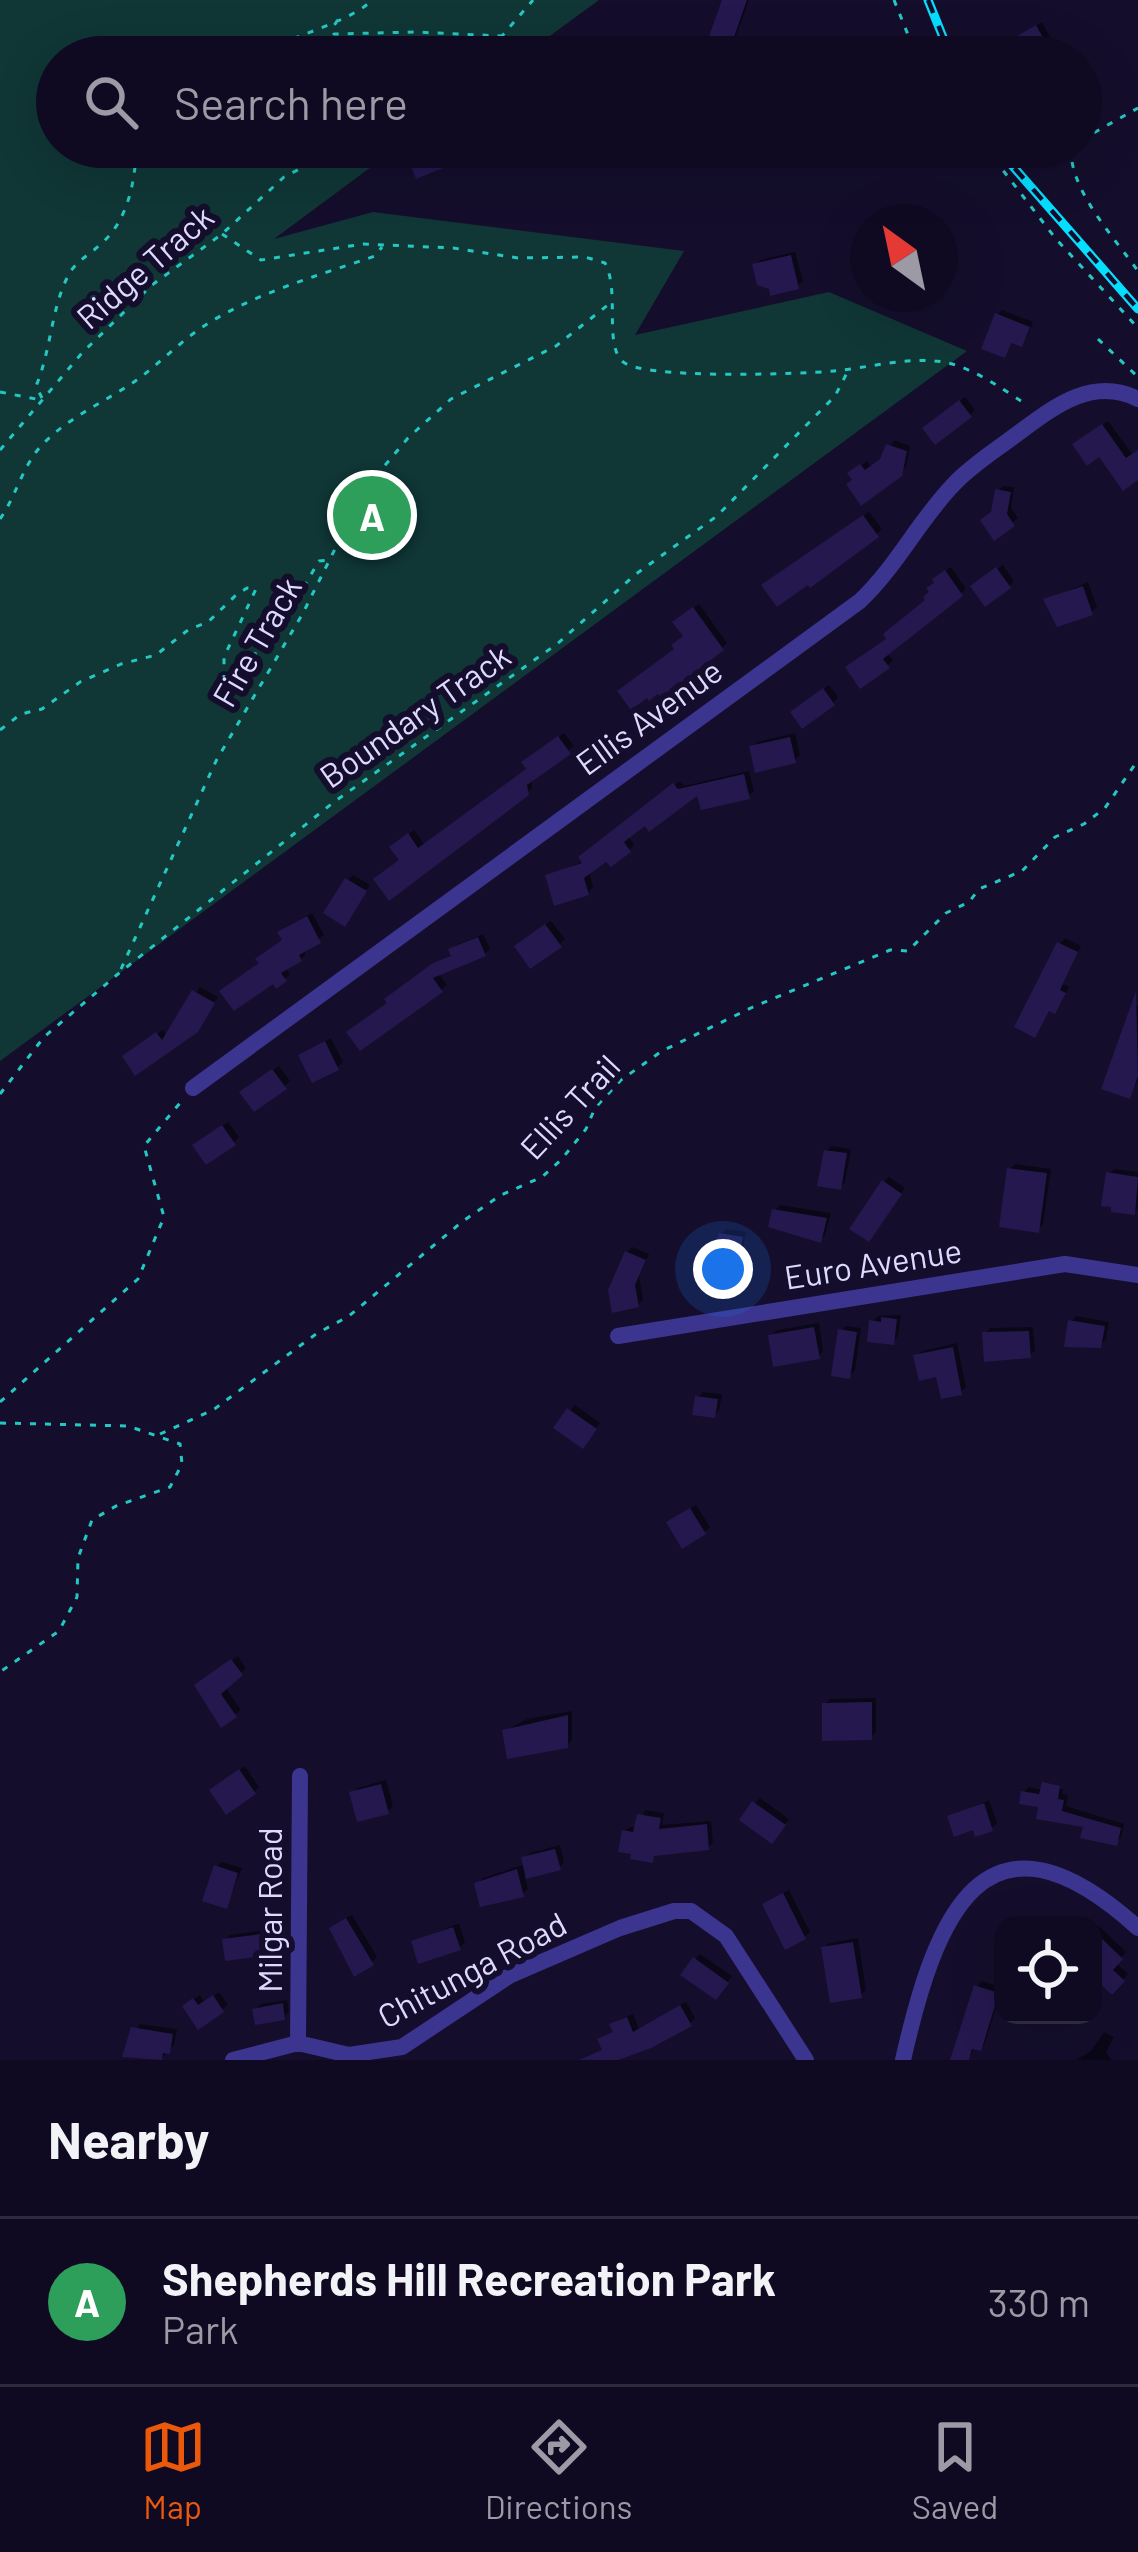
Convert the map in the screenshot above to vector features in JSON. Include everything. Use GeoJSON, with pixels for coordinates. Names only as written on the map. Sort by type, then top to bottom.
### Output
{"type":"FeatureCollection","features":[{"type":"Feature","properties":{"kind":"street","name":"Ellis Avenue"},"geometry":{"type":"LineString","coordinates":[[193,1088],[860,601],[952,486],[1039,418],[1068,398],[1094,391],[1130,395]]}},
{"type":"Feature","properties":{"kind":"street","name":"Euro Avenue"},"geometry":{"type":"LineString","coordinates":[[618,1336],[1064,1264],[1138,1275]]}},
{"type":"Feature","properties":{"kind":"street","name":"Milgar Road"},"geometry":{"type":"LineString","coordinates":[[298,2043],[301,1777]]}},
{"type":"Feature","properties":{"kind":"street"},"geometry":{"type":"LineString","coordinates":[[903,2060],[928,1960],[951,1915],[974,1888],[994,1874],[1039,1868],[1109,1902],[1138,1928]]}},
{"type":"Feature","properties":{"kind":"street","name":"Chitunga Road"},"geometry":{"type":"LineString","coordinates":[[232,2060],[298,2043],[350,2055],[402,2047],[531,1965],[674,1911],[692,1911],[726,1936],[806,2060]]}},
{"type":"Feature","properties":{"kind":"path"},"geometry":{"type":"LineString","coordinates":[[297,36],[357,14],[371,0]]}},
{"type":"Feature","properties":{"kind":"path"},"geometry":{"type":"LineString","coordinates":[[503,36],[533,0]]}},
{"type":"Feature","properties":{"kind":"path"},"geometry":{"type":"LineString","coordinates":[[894,0],[909,36]]}},
{"type":"Feature","properties":{"kind":"path"},"geometry":{"type":"LineString","coordinates":[[338,20],[334,34],[485,36]]}},
{"type":"Feature","properties":{"kind":"path"},"geometry":{"type":"LineString","coordinates":[[1102,128],[1138,108]]}},
{"type":"Feature","properties":{"kind":"path"},"geometry":{"type":"LineString","coordinates":[[43,400],[36,386],[67,277],[79,260],[105,242],[118,222],[137,168]]}},
{"type":"Feature","properties":{"kind":"path","name":"Ridge Track"},"geometry":{"type":"LineString","coordinates":[[0,450],[123,312],[222,234],[284,177],[302,168]]}},
{"type":"Feature","properties":{"kind":"path"},"geometry":{"type":"LineString","coordinates":[[1001,168],[1056,239],[1138,328]]}},
{"type":"Feature","properties":{"kind":"path"},"geometry":{"type":"LineString","coordinates":[[1075,168],[1082,189],[1138,271]]}},
{"type":"Feature","properties":{"kind":"path"},"geometry":{"type":"LineString","coordinates":[[222,234],[261,260],[363,244],[453,248],[518,258],[585,257],[605,263],[614,279],[614,345],[620,361],[635,369],[691,373],[849,369],[934,361],[1001,388],[1039,418]]}},
{"type":"Feature","properties":{"kind":"path"},"geometry":{"type":"LineString","coordinates":[[0,519],[42,445],[98,401],[125,388],[204,326],[288,286],[374,256],[383,246]]}},
{"type":"Feature","properties":{"kind":"path","name":"Fire Track"},"geometry":{"type":"LineString","coordinates":[[118,974],[216,761],[365,489],[408,438],[451,399],[556,346],[614,300]]}},
{"type":"Feature","properties":{"kind":"path"},"geometry":{"type":"LineString","coordinates":[[1098,339],[1138,377]]}},
{"type":"Feature","properties":{"kind":"path","name":"Boundary Track"},"geometry":{"type":"LineString","coordinates":[[0,1094],[44,1037],[118,974],[334,802],[557,644],[635,574],[717,516],[835,396],[849,369]]}},
{"type":"Feature","properties":{"kind":"path"},"geometry":{"type":"LineString","coordinates":[[0,392],[43,400]]}},
{"type":"Feature","properties":{"kind":"path"},"geometry":{"type":"LineString","coordinates":[[0,730],[21,714],[42,709],[80,682],[156,655],[188,630],[208,622],[236,595],[256,589],[224,657],[224,679],[231,679],[248,655],[265,652],[319,561],[330,560]]}},
{"type":"Feature","properties":{"kind":"path","name":"Ellis Trail"},"geometry":{"type":"LineString","coordinates":[[160,1434],[213,1410],[316,1334],[350,1316],[463,1221],[501,1195],[542,1177],[561,1160],[586,1129],[595,1108],[621,1080],[662,1051],[890,950],[908,951],[946,913],[969,902],[979,890],[1022,871],[1055,836],[1084,824],[1105,808],[1138,760]]}},
{"type":"Feature","properties":{"kind":"path"},"geometry":{"type":"LineString","coordinates":[[0,1402],[137,1279],[164,1217],[144,1146],[193,1088]]}},
{"type":"Feature","properties":{"kind":"path"},"geometry":{"type":"LineString","coordinates":[[0,1423],[128,1426],[180,1444],[182,1464],[170,1487],[92,1520],[78,1558],[77,1597],[59,1630],[0,1672]]}},
{"type":"Feature","properties":{"kind":"green space"},"geometry":{"type":"Polygon","coordinates":[[[0,0],[599,0],[550,36],[36,36],[36,168],[370,168],[274,239],[373,212],[684,251],[635,335],[829,292],[850,301],[850,312],[876,312],[967,351],[0,1061],[0,0]]]}},
{"type":"Feature","properties":{"kind":"building"},"geometry":{"type":"Polygon","coordinates":[[[722,0],[747,0],[734,36],[709,36],[722,0]]]}},
{"type":"Feature","properties":{"kind":"building"},"geometry":{"type":"Polygon","coordinates":[[[1036,25],[1042,36],[1017,36],[1036,25]]]}},
{"type":"Feature","properties":{"kind":"building"},"geometry":{"type":"Polygon","coordinates":[[[412,168],[443,168],[416,179],[412,168]]]}},
{"type":"Feature","properties":{"kind":"building"},"geometry":{"type":"Polygon","coordinates":[[[791,255],[799,289],[770,296],[769,289],[757,285],[752,264],[791,255]]]}},
{"type":"Feature","properties":{"kind":"building"},"geometry":{"type":"Polygon","coordinates":[[[995,313],[1030,327],[1022,347],[1011,343],[1005,358],[981,349],[995,313]]]}},
{"type":"Feature","properties":{"kind":"building"},"geometry":{"type":"Polygon","coordinates":[[[959,400],[972,417],[935,445],[922,428],[959,400]]]}},
{"type":"Feature","properties":{"kind":"building"},"geometry":{"type":"Polygon","coordinates":[[[1102,424],[1126,458],[1138,450],[1138,480],[1123,491],[1099,457],[1087,466],[1072,444],[1102,424]]]}},
{"type":"Feature","properties":{"kind":"building"},"geometry":{"type":"Polygon","coordinates":[[[886,444],[907,451],[902,476],[861,506],[846,484],[852,480],[847,473],[860,464],[865,470],[880,459],[886,444]]]}},
{"type":"Feature","properties":{"kind":"building"},"geometry":{"type":"Polygon","coordinates":[[[995,489],[1011,492],[1007,514],[1015,526],[994,541],[980,520],[991,512],[995,489]]]}},
{"type":"Feature","properties":{"kind":"building"},"geometry":{"type":"Polygon","coordinates":[[[863,515],[879,537],[777,607],[761,585],[863,515]]]}},
{"type":"Feature","properties":{"kind":"building"},"geometry":{"type":"Polygon","coordinates":[[[996,567],[1011,588],[985,607],[970,586],[996,567]]]}},
{"type":"Feature","properties":{"kind":"building"},"geometry":{"type":"Polygon","coordinates":[[[945,570],[963,596],[883,659],[890,668],[860,689],[845,667],[886,639],[883,634],[925,600],[932,579],[945,570]]]}},
{"type":"Feature","properties":{"kind":"building"},"geometry":{"type":"Polygon","coordinates":[[[1083,586],[1093,615],[1057,627],[1043,599],[1083,586]]]}},
{"type":"Feature","properties":{"kind":"building"},"geometry":{"type":"Polygon","coordinates":[[[693,607],[724,650],[661,698],[658,694],[647,698],[631,710],[617,691],[674,649],[671,645],[683,636],[672,622],[693,607]]]}},
{"type":"Feature","properties":{"kind":"building"},"geometry":{"type":"Polygon","coordinates":[[[823,688],[835,705],[802,729],[790,712],[823,688]]]}},
{"type":"Feature","properties":{"kind":"building"},"geometry":{"type":"Polygon","coordinates":[[[558,736],[571,754],[527,785],[529,795],[389,901],[373,879],[399,860],[389,847],[408,833],[418,848],[526,769],[521,762],[558,736]]]}},
{"type":"Feature","properties":{"kind":"building"},"geometry":{"type":"Polygon","coordinates":[[[790,737],[796,763],[755,773],[749,746],[790,737]]]}},
{"type":"Feature","properties":{"kind":"building"},"geometry":{"type":"Polygon","coordinates":[[[744,774],[750,799],[701,810],[697,796],[649,832],[645,826],[624,842],[631,852],[611,867],[606,862],[584,878],[589,895],[554,906],[545,875],[582,863],[578,857],[673,783],[678,789],[744,774]]]}},
{"type":"Feature","properties":{"kind":"building"},"geometry":{"type":"Polygon","coordinates":[[[345,878],[367,891],[345,927],[323,913],[345,878]]]}},
{"type":"Feature","properties":{"kind":"building"},"geometry":{"type":"Polygon","coordinates":[[[307,916],[321,943],[281,973],[287,981],[276,989],[273,984],[234,1011],[219,991],[282,940],[277,932],[307,916]]]}},
{"type":"Feature","properties":{"kind":"building"},"geometry":{"type":"Polygon","coordinates":[[[545,924],[562,947],[530,969],[514,946],[545,924]]]}},
{"type":"Feature","properties":{"kind":"building"},"geometry":{"type":"Polygon","coordinates":[[[478,937],[486,956],[433,978],[443,992],[360,1051],[346,1032],[433,963],[451,956],[448,949],[478,937]]]}},
{"type":"Feature","properties":{"kind":"building"},"geometry":{"type":"Polygon","coordinates":[[[1057,942],[1078,952],[1060,990],[1066,993],[1055,1014],[1049,1011],[1035,1038],[1014,1027],[1057,942]]]}},
{"type":"Feature","properties":{"kind":"building"},"geometry":{"type":"Polygon","coordinates":[[[192,990],[215,1003],[198,1032],[135,1076],[122,1056],[156,1032],[162,1040],[192,990]]]}},
{"type":"Feature","properties":{"kind":"building"},"geometry":{"type":"Polygon","coordinates":[[[1136,991],[1138,1076],[1130,1099],[1101,1089],[1136,991]]]}},
{"type":"Feature","properties":{"kind":"building"},"geometry":{"type":"Polygon","coordinates":[[[325,1041],[339,1070],[312,1083],[298,1055],[325,1041]]]}},
{"type":"Feature","properties":{"kind":"building"},"geometry":{"type":"Polygon","coordinates":[[[272,1069],[287,1089],[254,1112],[239,1092],[272,1069]]]}},
{"type":"Feature","properties":{"kind":"building"},"geometry":{"type":"Polygon","coordinates":[[[222,1125],[236,1145],[206,1165],[192,1145],[222,1125]]]}},
{"type":"Feature","properties":{"kind":"building"},"geometry":{"type":"Polygon","coordinates":[[[824,1150],[847,1153],[841,1190],[817,1186],[824,1150]]]}},
{"type":"Feature","properties":{"kind":"building"},"geometry":{"type":"Polygon","coordinates":[[[1007,1168],[1047,1173],[1039,1233],[999,1227],[1007,1168]]]}},
{"type":"Feature","properties":{"kind":"building"},"geometry":{"type":"Polygon","coordinates":[[[1106,1172],[1138,1177],[1135,1215],[1101,1206],[1106,1172]]]}},
{"type":"Feature","properties":{"kind":"building"},"geometry":{"type":"Polygon","coordinates":[[[882,1180],[902,1194],[869,1242],[849,1229],[882,1180]]]}},
{"type":"Feature","properties":{"kind":"building"},"geometry":{"type":"Polygon","coordinates":[[[772,1209],[827,1218],[821,1243],[768,1227],[772,1209]]]}},
{"type":"Feature","properties":{"kind":"building"},"geometry":{"type":"Polygon","coordinates":[[[719,1233],[743,1237],[735,1277],[711,1272],[719,1233]]]}},
{"type":"Feature","properties":{"kind":"building"},"geometry":{"type":"Polygon","coordinates":[[[625,1251],[646,1260],[635,1285],[639,1307],[612,1313],[608,1290],[625,1251]]]}},
{"type":"Feature","properties":{"kind":"building"},"geometry":{"type":"Polygon","coordinates":[[[881,1317],[897,1319],[894,1345],[867,1342],[869,1320],[881,1322],[881,1317]]]}},
{"type":"Feature","properties":{"kind":"building"},"geometry":{"type":"Polygon","coordinates":[[[1068,1320],[1105,1326],[1101,1348],[1064,1347],[1068,1320]]]}},
{"type":"Feature","properties":{"kind":"building"},"geometry":{"type":"Polygon","coordinates":[[[814,1327],[820,1359],[773,1367],[768,1335],[814,1327]]]}},
{"type":"Feature","properties":{"kind":"building"},"geometry":{"type":"Polygon","coordinates":[[[838,1329],[857,1332],[850,1379],[831,1376],[838,1329]]]}},
{"type":"Feature","properties":{"kind":"building"},"geometry":{"type":"Polygon","coordinates":[[[1029,1331],[1031,1358],[984,1362],[982,1332],[1029,1331]]]}},
{"type":"Feature","properties":{"kind":"building"},"geometry":{"type":"Polygon","coordinates":[[[953,1347],[962,1395],[941,1399],[936,1377],[919,1381],[913,1355],[953,1347]]]}},
{"type":"Feature","properties":{"kind":"building"},"geometry":{"type":"Polygon","coordinates":[[[695,1396],[718,1399],[715,1418],[692,1415],[695,1396]]]}},
{"type":"Feature","properties":{"kind":"building"},"geometry":{"type":"Polygon","coordinates":[[[567,1408],[597,1429],[583,1449],[553,1428],[567,1408]]]}},
{"type":"Feature","properties":{"kind":"building"},"geometry":{"type":"Polygon","coordinates":[[[690,1508],[706,1534],[682,1549],[666,1522],[690,1508]]]}},
{"type":"Feature","properties":{"kind":"building"},"geometry":{"type":"Polygon","coordinates":[[[231,1659],[243,1675],[221,1694],[237,1717],[221,1728],[194,1685],[231,1659]]]}},
{"type":"Feature","properties":{"kind":"building"},"geometry":{"type":"Polygon","coordinates":[[[872,1702],[872,1740],[822,1741],[822,1703],[872,1702]]]}},
{"type":"Feature","properties":{"kind":"building"},"geometry":{"type":"Polygon","coordinates":[[[568,1715],[568,1748],[507,1759],[502,1730],[568,1715]]]}},
{"type":"Feature","properties":{"kind":"building"},"geometry":{"type":"Polygon","coordinates":[[[239,1769],[256,1794],[226,1815],[209,1790],[239,1769]]]}},
{"type":"Feature","properties":{"kind":"building"},"geometry":{"type":"Polygon","coordinates":[[[1042,1782],[1060,1786],[1062,1811],[1121,1828],[1117,1846],[1080,1838],[1083,1827],[1036,1819],[1038,1807],[1019,1804],[1021,1791],[1039,1794],[1042,1782]]]}},
{"type":"Feature","properties":{"kind":"building"},"geometry":{"type":"Polygon","coordinates":[[[381,1784],[389,1814],[357,1822],[349,1792],[381,1784]]]}},
{"type":"Feature","properties":{"kind":"building"},"geometry":{"type":"Polygon","coordinates":[[[752,1801],[786,1825],[772,1844],[739,1820],[752,1801]]]}},
{"type":"Feature","properties":{"kind":"building"},"geometry":{"type":"Polygon","coordinates":[[[984,1803],[993,1831],[975,1837],[973,1830],[954,1837],[947,1816],[984,1803]]]}},
{"type":"Feature","properties":{"kind":"building"},"geometry":{"type":"Polygon","coordinates":[[[637,1814],[661,1818],[659,1829],[707,1824],[709,1850],[654,1856],[653,1863],[630,1859],[631,1854],[618,1852],[622,1830],[633,1832],[637,1814]]]}},
{"type":"Feature","properties":{"kind":"building"},"geometry":{"type":"Polygon","coordinates":[[[555,1849],[561,1870],[526,1879],[521,1857],[555,1849]]]}},
{"type":"Feature","properties":{"kind":"building"},"geometry":{"type":"Polygon","coordinates":[[[214,1865],[238,1873],[227,1909],[202,1901],[214,1865]]]}},
{"type":"Feature","properties":{"kind":"building"},"geometry":{"type":"Polygon","coordinates":[[[517,1869],[524,1897],[480,1907],[474,1883],[517,1869]]]}},
{"type":"Feature","properties":{"kind":"building"},"geometry":{"type":"Polygon","coordinates":[[[783,1893],[806,1939],[785,1950],[762,1904],[783,1893]]]}},
{"type":"Feature","properties":{"kind":"building"},"geometry":{"type":"Polygon","coordinates":[[[346,1918],[374,1965],[354,1977],[329,1928],[346,1918]]]}},
{"type":"Feature","properties":{"kind":"building"},"geometry":{"type":"Polygon","coordinates":[[[453,1927],[461,1950],[418,1964],[411,1941],[453,1927]]]}},
{"type":"Feature","properties":{"kind":"building"},"geometry":{"type":"Polygon","coordinates":[[[261,1934],[263,1956],[225,1961],[222,1939],[261,1934]]]}},
{"type":"Feature","properties":{"kind":"building"},"geometry":{"type":"Polygon","coordinates":[[[1102,1939],[1123,1959],[1113,1970],[1125,1981],[1112,1995],[1102,1986],[1102,1939]]]}},
{"type":"Feature","properties":{"kind":"building"},"geometry":{"type":"Polygon","coordinates":[[[853,1942],[862,1998],[830,2003],[821,1947],[853,1942]]]}},
{"type":"Feature","properties":{"kind":"building"},"geometry":{"type":"Polygon","coordinates":[[[693,1957],[729,1983],[716,2000],[680,1975],[693,1957]]]}},
{"type":"Feature","properties":{"kind":"building"},"geometry":{"type":"Polygon","coordinates":[[[974,1985],[994,1991],[994,2009],[981,2051],[972,2049],[969,2060],[950,2060],[974,1985]]]}},
{"type":"Feature","properties":{"kind":"building"},"geometry":{"type":"Polygon","coordinates":[[[213,1995],[224,2012],[198,2030],[182,2006],[193,1998],[198,2005],[213,1995]]]}},
{"type":"Feature","properties":{"kind":"building"},"geometry":{"type":"Polygon","coordinates":[[[283,2003],[285,2020],[255,2025],[252,2009],[283,2003]]]}},
{"type":"Feature","properties":{"kind":"building"},"geometry":{"type":"Polygon","coordinates":[[[680,2005],[692,2026],[618,2060],[579,2060],[602,2050],[597,2039],[613,2032],[609,2024],[627,2017],[633,2032],[680,2005]]]}},
{"type":"Feature","properties":{"kind":"building"},"geometry":{"type":"Polygon","coordinates":[[[131,2027],[173,2034],[170,2054],[163,2053],[162,2060],[122,2057],[131,2027]]]}},
{"type":"Feature","properties":{"kind":"railway"},"geometry":{"type":"LineString","coordinates":[[928,0],[943,36]]}},
{"type":"Feature","properties":{"kind":"railway"},"geometry":{"type":"LineString","coordinates":[[1014,168],[1138,309]]}},
{"type":"Feature","properties":{"kind":"place","name":"Shepherds Hill Recreation Park"},"geometry":{"type":"Point","coordinates":[372,515]}}]}
